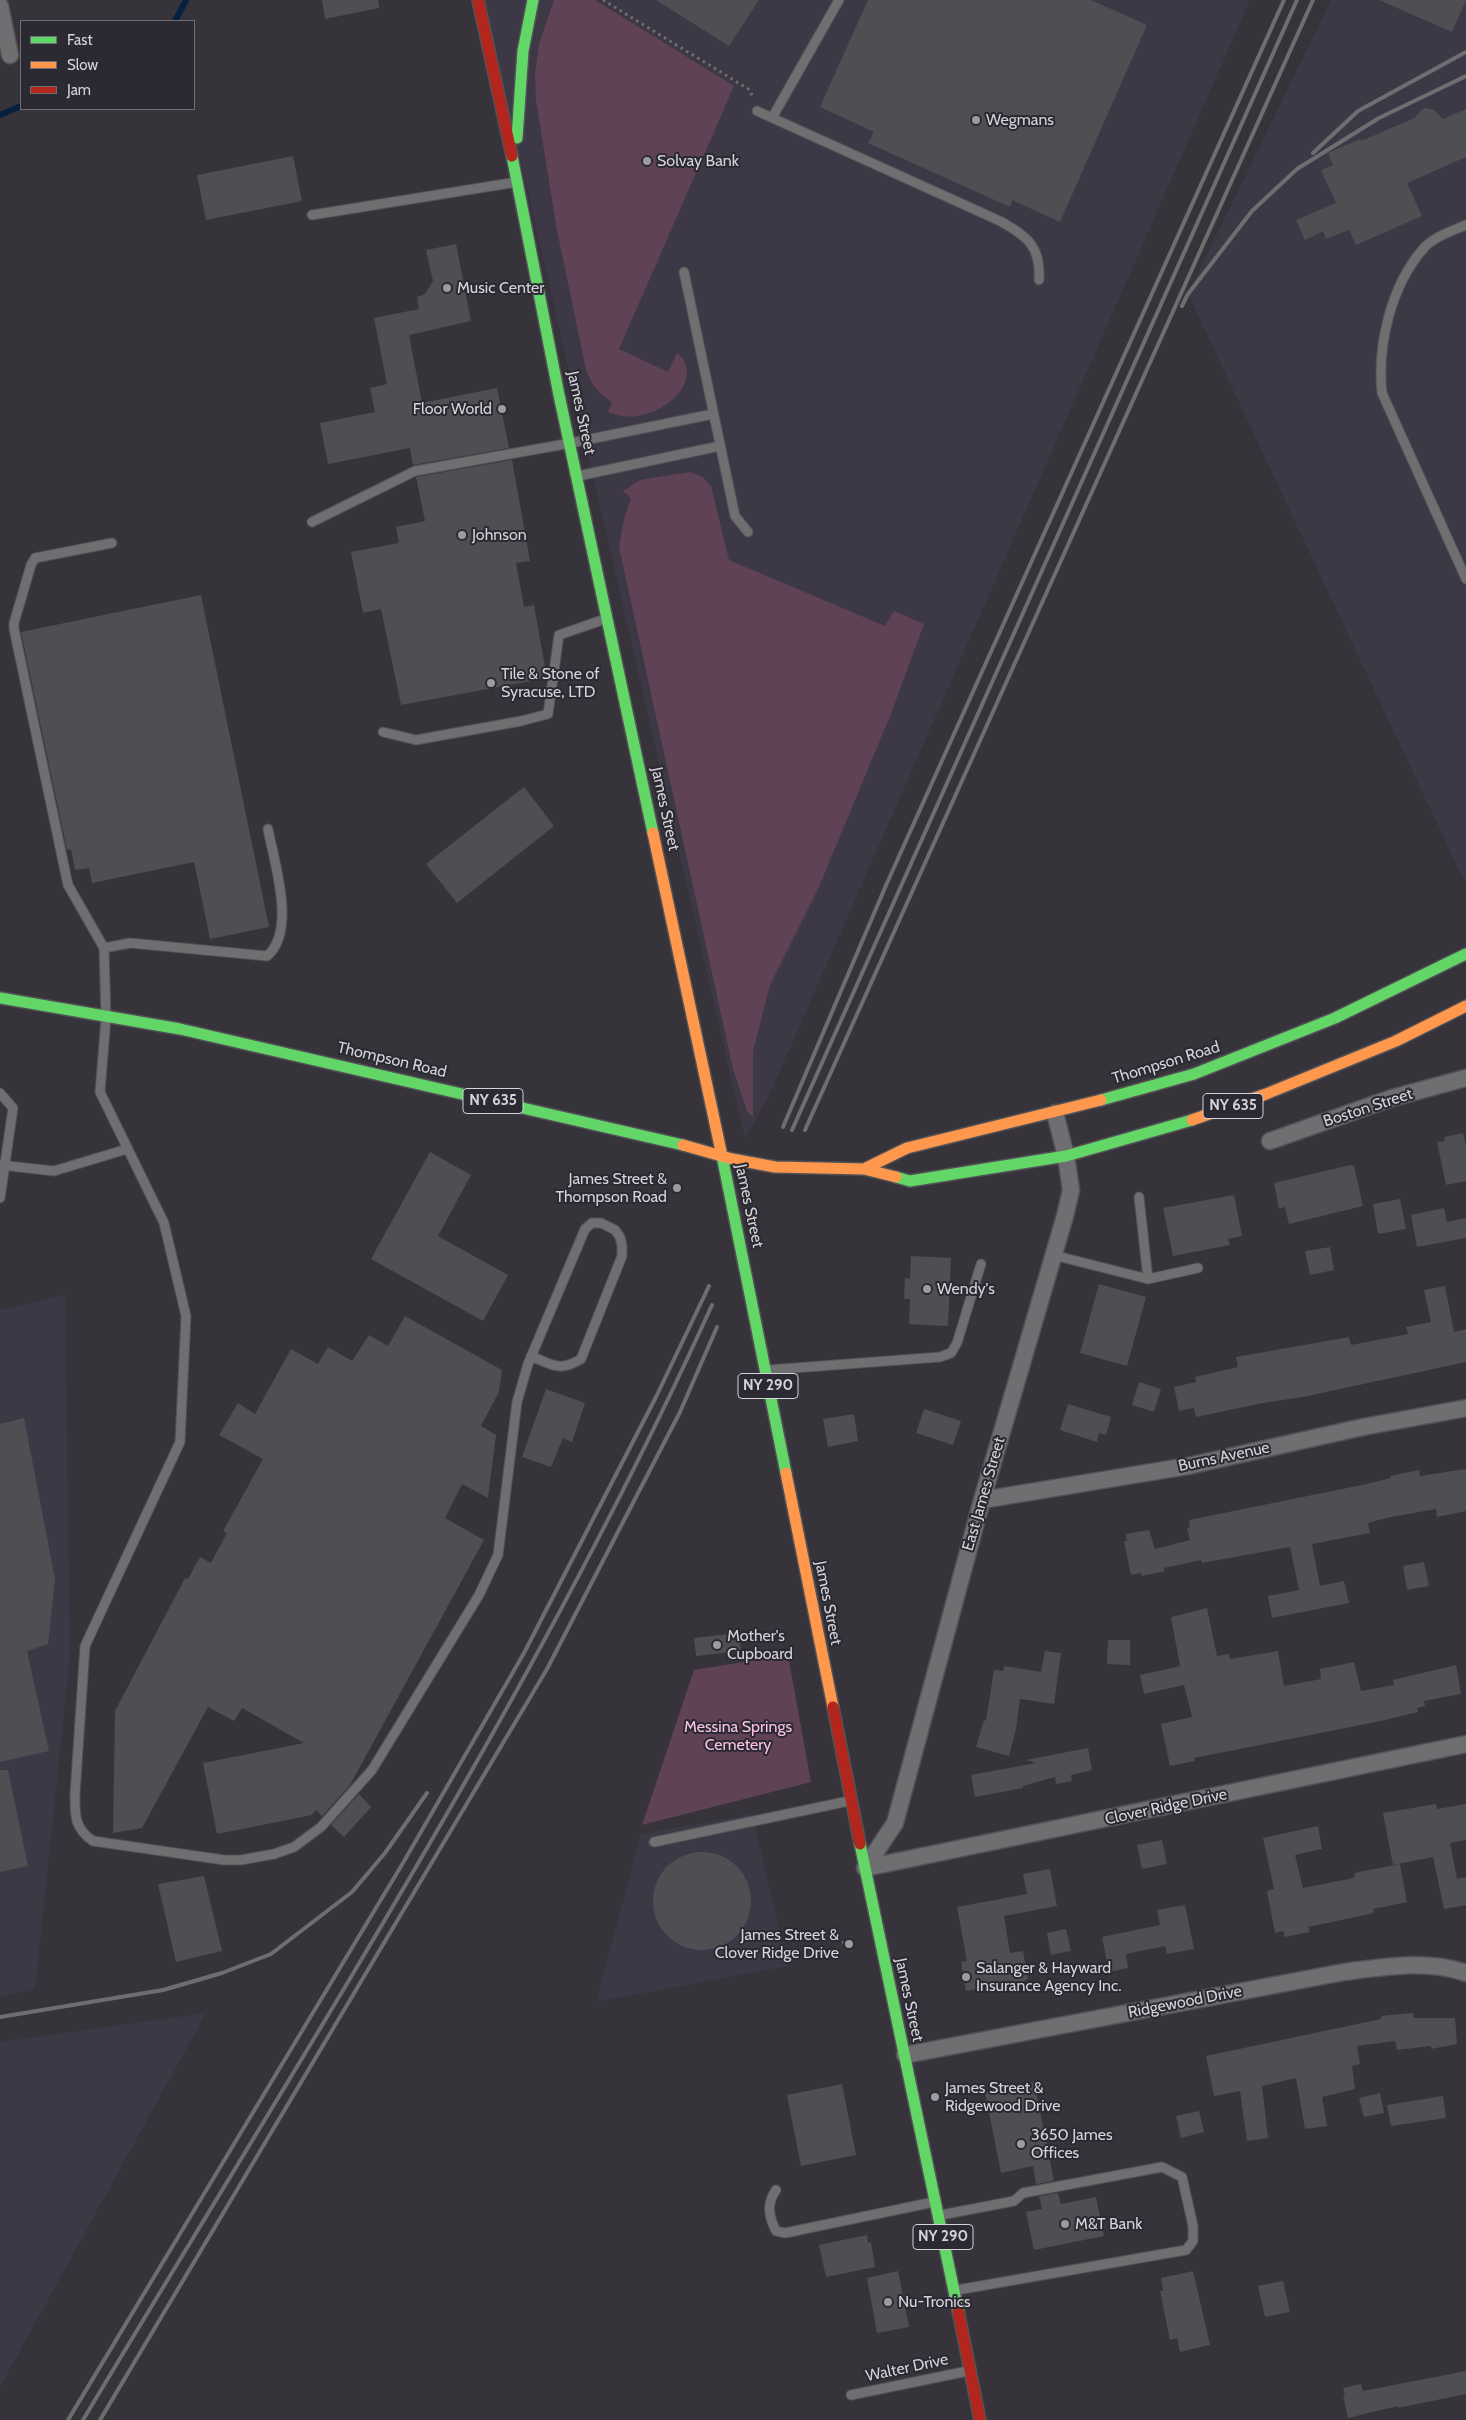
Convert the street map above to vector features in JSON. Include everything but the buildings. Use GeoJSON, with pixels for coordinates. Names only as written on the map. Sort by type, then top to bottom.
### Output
{"type":"FeatureCollection","features":[{"type":"Feature","properties":{"kind":"main road"},"geometry":{"type":"LineString","coordinates":[[479,5],[494,0]]}},
{"type":"Feature","properties":{"kind":"main road","name":"NY 290"},"geometry":{"type":"LineString","coordinates":[[515,170],[519,80],[526,28],[534,0]]}},
{"type":"Feature","properties":{"kind":"main road","name":"James Street"},"geometry":{"type":"LineString","coordinates":[[479,5],[518,182],[571,443],[722,1156],[851,1800],[980,2420]]}},
{"type":"Feature","properties":{"kind":"main road","name":"Thompson Road"},"geometry":{"type":"LineString","coordinates":[[864,1169],[907,1148],[1055,1113],[1194,1074],[1335,1018],[1466,954]]}},
{"type":"Feature","properties":{"kind":"main road","name":"Thompson Road"},"geometry":{"type":"LineString","coordinates":[[0,998],[106,1018],[180,1029],[653,1137],[722,1156],[775,1167],[864,1169],[910,1181],[1066,1156],[1203,1116],[1266,1094],[1396,1041],[1466,1006]]}},
{"type":"Feature","properties":{"kind":"street"},"geometry":{"type":"LineString","coordinates":[[0,6],[10,54]]}},
{"type":"Feature","properties":{"kind":"street","name":"Boston Street"},"geometry":{"type":"LineString","coordinates":[[1270,1141],[1392,1098],[1466,1078]]}},
{"type":"Feature","properties":{"kind":"street","name":"East James Street"},"geometry":{"type":"LineString","coordinates":[[865,1868],[895,1823],[982,1500],[1071,1190],[1066,1156],[1055,1113]]}},
{"type":"Feature","properties":{"kind":"street","name":"Burns Avenue"},"geometry":{"type":"LineString","coordinates":[[982,1500],[1188,1466],[1362,1427],[1466,1408]]}},
{"type":"Feature","properties":{"kind":"street","name":"Clover Ridge Drive"},"geometry":{"type":"LineString","coordinates":[[865,1868],[1466,1744]]}},
{"type":"Feature","properties":{"kind":"street","name":"Ridgewood Drive"},"geometry":{"type":"LineString","coordinates":[[905,2056],[1344,1972],[1403,1965],[1457,1970],[1466,1973]]}},
{"type":"Feature","properties":{"kind":"lane"},"geometry":{"type":"LineString","coordinates":[[772,118],[840,0]]}},
{"type":"Feature","properties":{"kind":"lane"},"geometry":{"type":"LineString","coordinates":[[757,111],[1000,221],[1022,234],[1034,246],[1038,256],[1039,280]]}},
{"type":"Feature","properties":{"kind":"lane"},"geometry":{"type":"LineString","coordinates":[[312,215],[518,182]]}},
{"type":"Feature","properties":{"kind":"lane"},"geometry":{"type":"LineString","coordinates":[[1466,225],[1447,233],[1424,248],[1400,283],[1387,324],[1380,375],[1382,393],[1466,580]]}},
{"type":"Feature","properties":{"kind":"lane"},"geometry":{"type":"LineString","coordinates":[[684,272],[735,516],[748,532]]}},
{"type":"Feature","properties":{"kind":"lane"},"geometry":{"type":"LineString","coordinates":[[312,522],[416,471],[571,443],[713,414]]}},
{"type":"Feature","properties":{"kind":"lane"},"geometry":{"type":"LineString","coordinates":[[578,476],[720,446]]}},
{"type":"Feature","properties":{"kind":"lane"},"geometry":{"type":"LineString","coordinates":[[112,543],[35,558],[31,565],[14,623],[68,885],[104,948],[106,1018],[100,1092],[164,1223],[186,1316],[180,1442],[84,1646],[75,1812],[82,1834],[93,1841],[224,1860],[242,1860],[274,1854],[294,1847],[321,1827],[372,1770],[479,1596],[498,1555],[517,1402],[531,1356],[585,1229],[592,1223],[601,1223],[615,1230],[620,1237],[622,1256],[581,1359],[568,1367],[558,1367],[531,1356]]}},
{"type":"Feature","properties":{"kind":"lane"},"geometry":{"type":"LineString","coordinates":[[383,732],[416,740],[522,721],[548,714],[558,635],[608,618]]}},
{"type":"Feature","properties":{"kind":"lane"},"geometry":{"type":"LineString","coordinates":[[104,948],[130,943],[267,956],[274,950],[283,915],[268,829]]}},
{"type":"Feature","properties":{"kind":"lane"},"geometry":{"type":"LineString","coordinates":[[0,1093],[13,1108],[2,1165],[0,1198]]}},
{"type":"Feature","properties":{"kind":"lane"},"geometry":{"type":"LineString","coordinates":[[2,1165],[54,1172],[127,1149]]}},
{"type":"Feature","properties":{"kind":"lane"},"geometry":{"type":"LineString","coordinates":[[1139,1197],[1148,1279]]}},
{"type":"Feature","properties":{"kind":"lane"},"geometry":{"type":"LineString","coordinates":[[1053,1255],[1148,1279],[1198,1268]]}},
{"type":"Feature","properties":{"kind":"lane"},"geometry":{"type":"LineString","coordinates":[[765,1370],[865,1364],[940,1357],[951,1353],[957,1343],[980,1264]]}},
{"type":"Feature","properties":{"kind":"lane"},"geometry":{"type":"LineString","coordinates":[[654,1842],[851,1800]]}},
{"type":"Feature","properties":{"kind":"lane"},"geometry":{"type":"LineString","coordinates":[[939,2216],[1014,2201],[1023,2193],[1162,2167],[1182,2177],[1193,2226],[1193,2241],[1186,2250],[954,2291]]}},
{"type":"Feature","properties":{"kind":"lane"},"geometry":{"type":"LineString","coordinates":[[776,2190],[768,2204],[771,2222],[776,2231],[785,2233],[936,2202]]}},
{"type":"Feature","properties":{"kind":"lane","name":"Walter Drive"},"geometry":{"type":"LineString","coordinates":[[851,2395],[970,2370]]}},
{"type":"Feature","properties":{"kind":"path"},"geometry":{"type":"LineString","coordinates":[[603,0],[750,90],[757,111]]}},
{"type":"Feature","properties":{"kind":"path"},"geometry":{"type":"LineString","coordinates":[[842,1943],[851,1940]]}},
{"type":"Feature","properties":{"kind":"shaded area"},"geometry":{"type":"Polygon","coordinates":[[[484,0],[1250,0],[768,1098],[745,1139],[484,0]]]}},
{"type":"Feature","properties":{"kind":"shaded area"},"geometry":{"type":"Polygon","coordinates":[[[1331,0],[1466,0],[1466,885],[1188,294],[1331,0]]]}},
{"type":"Feature","properties":{"kind":"shaded area"},"geometry":{"type":"Polygon","coordinates":[[[65,1295],[70,1655],[35,1990],[0,1996],[0,1310],[65,1295]]]}},
{"type":"Feature","properties":{"kind":"shaded area"},"geometry":{"type":"Polygon","coordinates":[[[752,1814],[788,1966],[596,2002],[641,1834],[752,1814]]]}},
{"type":"Feature","properties":{"kind":"shaded area"},"geometry":{"type":"Polygon","coordinates":[[[206,2013],[0,2387],[0,2042],[206,2013]]]}},
{"type":"Feature","properties":{"kind":"green space"},"geometry":{"type":"Polygon","coordinates":[[[554,0],[595,0],[734,86],[619,349],[668,372],[677,353],[686,364],[687,377],[681,389],[671,401],[658,410],[642,415],[625,416],[608,412],[612,402],[603,396],[593,385],[586,370],[556,225],[536,100],[535,73],[539,44],[554,0]]]}},
{"type":"Feature","properties":{"kind":"green space"},"geometry":{"type":"Polygon","coordinates":[[[690,472],[702,477],[711,486],[729,560],[885,626],[894,611],[924,624],[890,716],[819,887],[770,985],[753,1051],[753,1117],[747,1111],[733,1069],[619,547],[624,519],[631,498],[623,491],[640,480],[690,472]]]}},
{"type":"Feature","properties":{"kind":"green space","name":"Messina Springs Cemetery"},"geometry":{"type":"Polygon","coordinates":[[[788,1655],[811,1782],[642,1825],[694,1670],[788,1655]]]}},
{"type":"Feature","properties":{"kind":"waterway"},"geometry":{"type":"LineString","coordinates":[[176,20],[186,0]]}},
{"type":"Feature","properties":{"kind":"waterway"},"geometry":{"type":"LineString","coordinates":[[0,115],[20,106]]}},
{"type":"Feature","properties":{"kind":"railway"},"geometry":{"type":"LineString","coordinates":[[783,1127],[887,883],[1284,0]]}},
{"type":"Feature","properties":{"kind":"railway"},"geometry":{"type":"LineString","coordinates":[[792,1130],[1297,0]]}},
{"type":"Feature","properties":{"kind":"railway"},"geometry":{"type":"LineString","coordinates":[[805,1130],[1313,0]]}},
{"type":"Feature","properties":{"kind":"railway"},"geometry":{"type":"LineString","coordinates":[[1313,153],[1358,111],[1466,52]]}},
{"type":"Feature","properties":{"kind":"railway"},"geometry":{"type":"LineString","coordinates":[[1182,306],[1188,294],[1252,211],[1297,169],[1379,118],[1466,76]]}},
{"type":"Feature","properties":{"kind":"railway"},"geometry":{"type":"LineString","coordinates":[[68,2420],[403,1863],[524,1653],[656,1397],[709,1286]]}},
{"type":"Feature","properties":{"kind":"railway"},"geometry":{"type":"LineString","coordinates":[[83,2420],[332,2009],[414,1871],[493,1732],[570,1592],[643,1450],[712,1305]]}},
{"type":"Feature","properties":{"kind":"railway"},"geometry":{"type":"LineString","coordinates":[[100,2420],[547,1669],[680,1412],[717,1327]]}},
{"type":"Feature","properties":{"kind":"railway"},"geometry":{"type":"LineString","coordinates":[[0,2017],[163,1990],[222,1973],[271,1954],[352,1892],[385,1853],[427,1793]]}},
{"type":"Feature","properties":{"kind":"traffic: fast"},"geometry":{"type":"LineString","coordinates":[[517,138],[523,51],[533,0]]}},
{"type":"Feature","properties":{"kind":"traffic: fast"},"geometry":{"type":"LineString","coordinates":[[512,156],[559,395],[653,833]]}},
{"type":"Feature","properties":{"kind":"traffic: fast"},"geometry":{"type":"LineString","coordinates":[[1101,1100],[1194,1074],[1335,1018],[1466,954]]}},
{"type":"Feature","properties":{"kind":"traffic: fast"},"geometry":{"type":"LineString","coordinates":[[0,998],[180,1029],[683,1145]]}},
{"type":"Feature","properties":{"kind":"traffic: fast"},"geometry":{"type":"LineString","coordinates":[[896,1177],[910,1181],[1066,1156],[1192,1120]]}},
{"type":"Feature","properties":{"kind":"traffic: fast"},"geometry":{"type":"LineString","coordinates":[[722,1156],[786,1473]]}},
{"type":"Feature","properties":{"kind":"traffic: fast"},"geometry":{"type":"LineString","coordinates":[[860,1844],[958,2310]]}},
{"type":"Feature","properties":{"kind":"traffic: slow"},"geometry":{"type":"LineString","coordinates":[[653,833],[722,1156]]}},
{"type":"Feature","properties":{"kind":"traffic: slow"},"geometry":{"type":"LineString","coordinates":[[1192,1120],[1266,1094],[1396,1041],[1466,1006]]}},
{"type":"Feature","properties":{"kind":"traffic: slow"},"geometry":{"type":"LineString","coordinates":[[864,1169],[907,1148],[1101,1100]]}},
{"type":"Feature","properties":{"kind":"traffic: slow"},"geometry":{"type":"LineString","coordinates":[[683,1145],[732,1159],[775,1167],[864,1169],[896,1177]]}},
{"type":"Feature","properties":{"kind":"traffic: slow"},"geometry":{"type":"LineString","coordinates":[[786,1473],[833,1707]]}},
{"type":"Feature","properties":{"kind":"traffic: jam"},"geometry":{"type":"LineString","coordinates":[[478,0],[512,156]]}},
{"type":"Feature","properties":{"kind":"traffic: jam"},"geometry":{"type":"LineString","coordinates":[[833,1707],[860,1844]]}},
{"type":"Feature","properties":{"kind":"traffic: jam"},"geometry":{"type":"LineString","coordinates":[[958,2310],[980,2420]]}},
{"type":"Feature","properties":{"kind":"place","name":"Wegmans"},"geometry":{"type":"Point","coordinates":[976,120]}},
{"type":"Feature","properties":{"kind":"place","name":"Solvay Bank"},"geometry":{"type":"Point","coordinates":[647,161]}},
{"type":"Feature","properties":{"kind":"place","name":"Music Center"},"geometry":{"type":"Point","coordinates":[447,288]}},
{"type":"Feature","properties":{"kind":"place","name":"Floor World"},"geometry":{"type":"Point","coordinates":[502,409]}},
{"type":"Feature","properties":{"kind":"place","name":"Johnson"},"geometry":{"type":"Point","coordinates":[462,535]}},
{"type":"Feature","properties":{"kind":"place","name":"Tile & Stone of Syracuse, LTD"},"geometry":{"type":"Point","coordinates":[491,683]}},
{"type":"Feature","properties":{"kind":"place","name":"James Street & Thompson Road"},"geometry":{"type":"Point","coordinates":[677,1188]}},
{"type":"Feature","properties":{"kind":"place","name":"Wendy's"},"geometry":{"type":"Point","coordinates":[927,1289]}},
{"type":"Feature","properties":{"kind":"place","name":"Mother's Cupboard"},"geometry":{"type":"Point","coordinates":[717,1645]}},
{"type":"Feature","properties":{"kind":"place","name":"James Street & Clover Ridge Drive"},"geometry":{"type":"Point","coordinates":[849,1944]}},
{"type":"Feature","properties":{"kind":"place","name":"Salanger & Hayward Insurance Agency Inc."},"geometry":{"type":"Point","coordinates":[966,1977]}},
{"type":"Feature","properties":{"kind":"place","name":"James Street & Ridgewood Drive"},"geometry":{"type":"Point","coordinates":[935,2097]}},
{"type":"Feature","properties":{"kind":"place","name":"3650 James Offices"},"geometry":{"type":"Point","coordinates":[1021,2144]}},
{"type":"Feature","properties":{"kind":"place","name":"M&T Bank"},"geometry":{"type":"Point","coordinates":[1065,2224]}},
{"type":"Feature","properties":{"kind":"place","name":"Nu-Tronics"},"geometry":{"type":"Point","coordinates":[888,2302]}}]}
